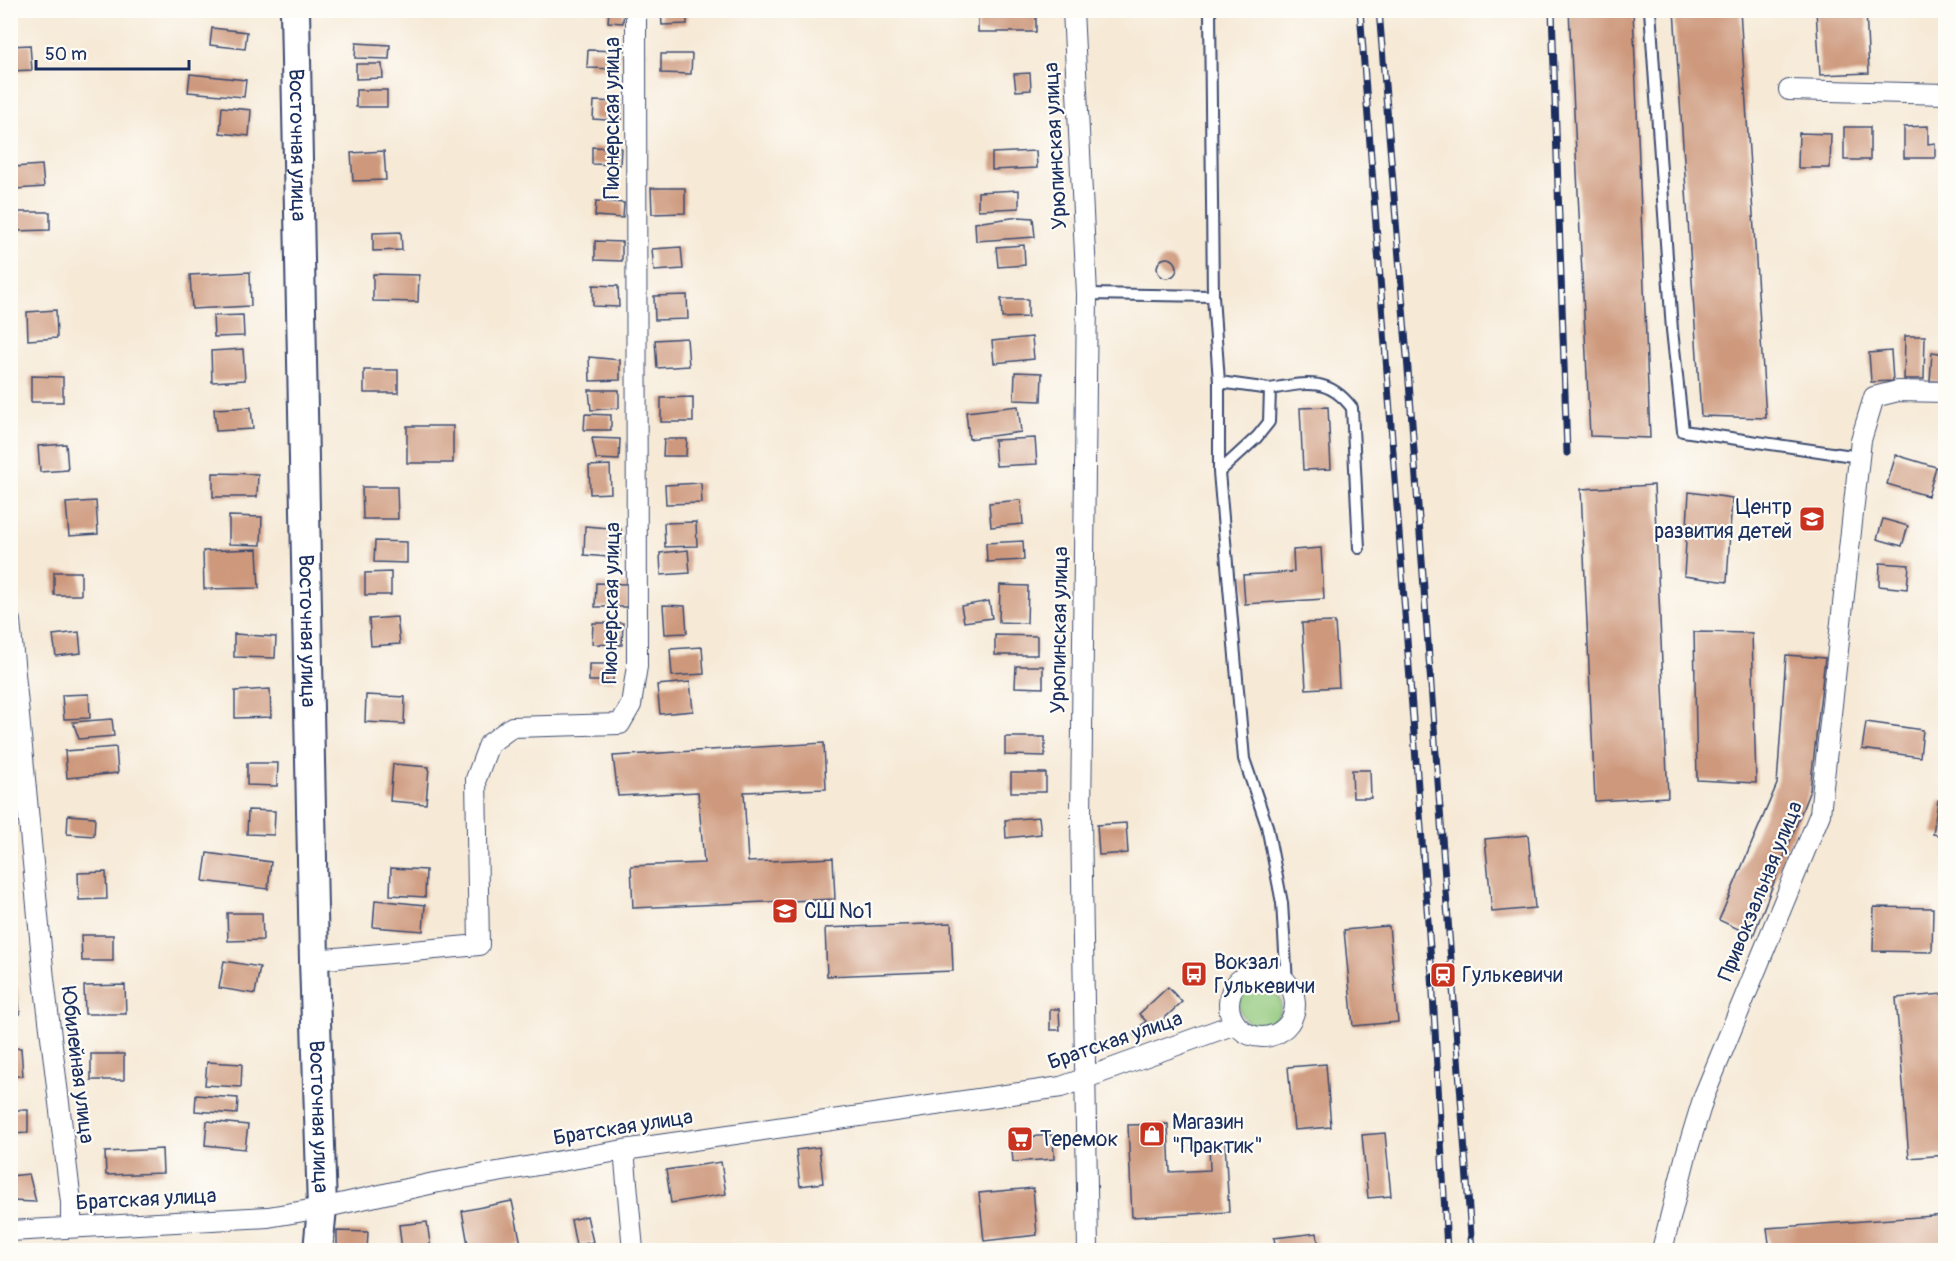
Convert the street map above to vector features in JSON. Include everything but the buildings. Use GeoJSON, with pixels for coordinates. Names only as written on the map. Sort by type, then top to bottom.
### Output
{"type":"FeatureCollection","features":[{"type":"Feature","properties":{"kind":"street","name":"Восточная улица"},"geometry":{"type":"LineString","coordinates":[[295,10],[314,960],[322,1208],[318,1251]]}},
{"type":"Feature","properties":{"kind":"street","name":"Пионерская улица"},"geometry":{"type":"LineString","coordinates":[[314,960],[479,945],[476,779],[489,744],[512,728],[620,724],[631,705],[637,666],[636,10]]}},
{"type":"Feature","properties":{"kind":"street","name":"Урюпинская улица"},"geometry":{"type":"LineString","coordinates":[[1073,10],[1087,294],[1081,817],[1088,1251]]}},
{"type":"Feature","properties":{"kind":"street"},"geometry":{"type":"LineString","coordinates":[[1789,90],[1946,94]]}},
{"type":"Feature","properties":{"kind":"street","name":"Привокзальная улица"},"geometry":{"type":"LineString","coordinates":[[1662,1251],[1686,1155],[1704,1096],[1820,814],[1861,440],[1874,397],[1898,391],[1946,392]]}},
{"type":"Feature","properties":{"kind":"street","name":"Юбилейная улица"},"geometry":{"type":"LineString","coordinates":[[10,621],[44,979],[71,1202],[71,1227]]}},
{"type":"Feature","properties":{"kind":"street"},"geometry":{"type":"LineString","coordinates":[[1268,972],[1278,975],[1287,983],[1293,992],[1295,1002],[1294,1013],[1283,1030],[1263,1037],[1252,1036],[1235,1024],[1228,1002],[1237,982],[1246,975],[1268,972]]}},
{"type":"Feature","properties":{"kind":"street","name":"Братская улица"},"geometry":{"type":"LineString","coordinates":[[10,1231],[268,1217],[322,1208],[434,1183],[624,1150],[1061,1086],[1235,1024]]}},
{"type":"Feature","properties":{"kind":"street"},"geometry":{"type":"LineString","coordinates":[[624,1150],[633,1251]]}},
{"type":"Feature","properties":{"kind":"lane"},"geometry":{"type":"LineString","coordinates":[[1210,10],[1213,296],[1219,382],[1220,472],[1244,759],[1267,826],[1282,903],[1287,983]]}},
{"type":"Feature","properties":{"kind":"lane"},"geometry":{"type":"LineString","coordinates":[[1650,10],[1672,330],[1683,431],[1859,457]]}},
{"type":"Feature","properties":{"kind":"lane"},"geometry":{"type":"LineString","coordinates":[[1087,294],[1213,296]]}},
{"type":"Feature","properties":{"kind":"lane"},"geometry":{"type":"LineString","coordinates":[[1219,382],[1270,389],[1318,383],[1343,396],[1352,408],[1359,548]]}},
{"type":"Feature","properties":{"kind":"lane"},"geometry":{"type":"LineString","coordinates":[[1220,472],[1257,437],[1269,422],[1270,389]]}},
{"type":"Feature","properties":{"kind":"green space"},"geometry":{"type":"Polygon","coordinates":[[[1260,984],[1268,985],[1275,990],[1280,997],[1280,1013],[1275,1020],[1268,1025],[1260,1026],[1252,1025],[1245,1020],[1240,1013],[1239,1005],[1240,997],[1245,990],[1252,985],[1260,984]]]}},
{"type":"Feature","properties":{"kind":"railway"},"geometry":{"type":"LineString","coordinates":[[1360,10],[1432,975],[1447,1250]]}},
{"type":"Feature","properties":{"kind":"railway"},"geometry":{"type":"LineString","coordinates":[[1379,10],[1409,382],[1472,1250]]}},
{"type":"Feature","properties":{"kind":"railway"},"geometry":{"type":"LineString","coordinates":[[1552,10],[1567,453]]}},
{"type":"Feature","properties":{"kind":"place","name":"Центр развития детей"},"geometry":{"type":"Point","coordinates":[1812,519]}},
{"type":"Feature","properties":{"kind":"place","name":"СШ №1"},"geometry":{"type":"Point","coordinates":[785,911]}},
{"type":"Feature","properties":{"kind":"place","name":"Вокзал Гулькевичи"},"geometry":{"type":"Point","coordinates":[1194,974]}},
{"type":"Feature","properties":{"kind":"place","name":"Гулькевичи"},"geometry":{"type":"Point","coordinates":[1443,975]}},
{"type":"Feature","properties":{"kind":"place","name":"Магазин \"Практик\""},"geometry":{"type":"Point","coordinates":[1152,1134]}},
{"type":"Feature","properties":{"kind":"place","name":"Теремок"},"geometry":{"type":"Point","coordinates":[1020,1139]}}]}
